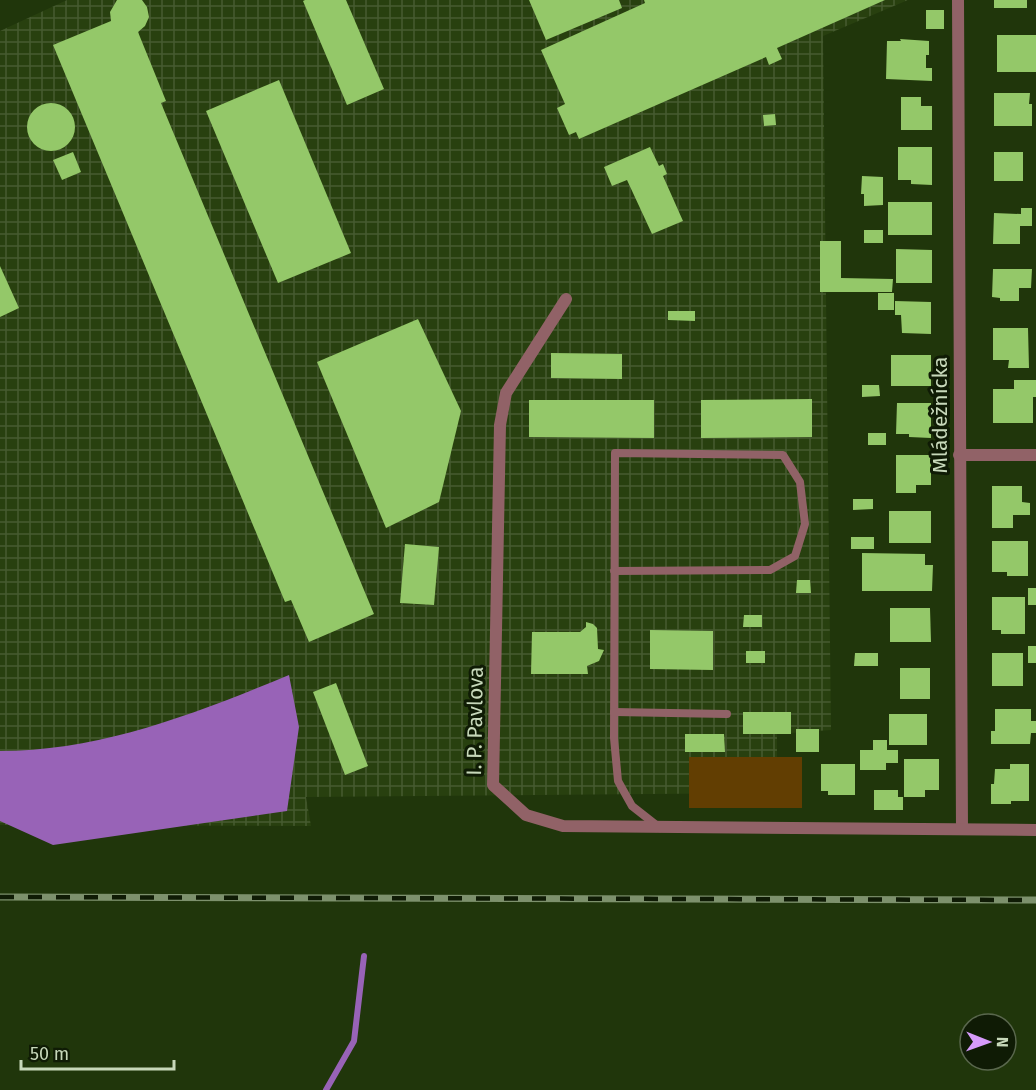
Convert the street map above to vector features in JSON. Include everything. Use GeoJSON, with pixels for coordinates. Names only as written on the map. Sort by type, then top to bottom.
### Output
{"type":"FeatureCollection","features":[{"type":"Feature","properties":{"kind":"street","name":"Mládežnícka"},"geometry":{"type":"LineString","coordinates":[[958,0],[962,829]]}},
{"type":"Feature","properties":{"kind":"street","name":"I. P. Pavlova"},"geometry":{"type":"LineString","coordinates":[[566,299],[506,393],[500,425],[493,786],[526,815],[563,826],[1036,830]]}},
{"type":"Feature","properties":{"kind":"street"},"geometry":{"type":"LineString","coordinates":[[959,455],[1036,455]]}},
{"type":"Feature","properties":{"kind":"lane"},"geometry":{"type":"LineString","coordinates":[[614,571],[770,570],[795,556],[805,524],[800,482],[783,454],[615,453],[614,571],[614,738],[618,781],[632,806],[661,828]]}},
{"type":"Feature","properties":{"kind":"lane"},"geometry":{"type":"LineString","coordinates":[[614,712],[727,714]]}},
{"type":"Feature","properties":{"kind":"shaded area"},"geometry":{"type":"Polygon","coordinates":[[[67,0],[908,0],[823,36],[831,730],[777,734],[777,793],[306,797],[311,826],[0,825],[0,31],[67,0]]]}},
{"type":"Feature","properties":{"kind":"shaded area"},"geometry":{"type":"Polygon","coordinates":[[[289,675],[299,727],[287,811],[53,845],[0,821],[0,751],[38,749],[112,737],[184,716],[289,675]]]}},
{"type":"Feature","properties":{"kind":"shaded area"},"geometry":{"type":"Polygon","coordinates":[[[689,757],[802,757],[802,808],[689,808],[689,757]]]}},
{"type":"Feature","properties":{"kind":"building"},"geometry":{"type":"Polygon","coordinates":[[[117,0],[142,0],[147,7],[149,17],[145,26],[138,32],[166,101],[161,103],[374,614],[309,642],[291,600],[285,602],[53,45],[111,21],[110,12],[117,0]]]}},
{"type":"Feature","properties":{"kind":"building"},"geometry":{"type":"Polygon","coordinates":[[[346,0],[384,89],[347,105],[303,1],[346,0]]]}},
{"type":"Feature","properties":{"kind":"building"},"geometry":{"type":"Polygon","coordinates":[[[529,0],[619,0],[622,8],[546,40],[529,0]]]}},
{"type":"Feature","properties":{"kind":"building"},"geometry":{"type":"Polygon","coordinates":[[[644,0],[885,0],[777,48],[782,59],[769,65],[766,57],[579,139],[576,132],[569,135],[557,108],[565,104],[541,50],[645,3],[644,0]]]}},
{"type":"Feature","properties":{"kind":"building"},"geometry":{"type":"Polygon","coordinates":[[[994,0],[1027,0],[1027,8],[994,8],[994,0]]]}},
{"type":"Feature","properties":{"kind":"building"},"geometry":{"type":"Polygon","coordinates":[[[926,10],[944,10],[944,29],[926,29],[926,10]]]}},
{"type":"Feature","properties":{"kind":"building"},"geometry":{"type":"Polygon","coordinates":[[[997,35],[1036,35],[1036,72],[997,72],[997,35]]]}},
{"type":"Feature","properties":{"kind":"building"},"geometry":{"type":"Polygon","coordinates":[[[900,39],[929,41],[926,68],[932,68],[932,81],[886,79],[887,41],[901,41],[900,39]]]}},
{"type":"Feature","properties":{"kind":"building"},"geometry":{"type":"Polygon","coordinates":[[[279,80],[351,253],[278,283],[206,111],[279,80]]]}},
{"type":"Feature","properties":{"kind":"building"},"geometry":{"type":"Polygon","coordinates":[[[994,93],[1030,93],[1032,126],[994,126],[994,93]]]}},
{"type":"Feature","properties":{"kind":"building"},"geometry":{"type":"Polygon","coordinates":[[[901,97],[921,97],[921,106],[932,106],[932,130],[901,130],[901,97]]]}},
{"type":"Feature","properties":{"kind":"building"},"geometry":{"type":"Polygon","coordinates":[[[46,103],[56,103],[71,113],[75,127],[74,136],[65,147],[56,151],[46,151],[31,141],[27,132],[27,122],[37,107],[46,103]]]}},
{"type":"Feature","properties":{"kind":"building"},"geometry":{"type":"Polygon","coordinates":[[[775,114],[776,125],[764,126],[763,115],[775,114]]]}},
{"type":"Feature","properties":{"kind":"building"},"geometry":{"type":"Polygon","coordinates":[[[650,147],[659,166],[663,164],[667,174],[663,176],[683,221],[652,234],[627,180],[612,186],[604,167],[650,147]]]}},
{"type":"Feature","properties":{"kind":"building"},"geometry":{"type":"Polygon","coordinates":[[[898,147],[932,147],[932,185],[911,184],[911,180],[898,180],[898,147]]]}},
{"type":"Feature","properties":{"kind":"building"},"geometry":{"type":"Polygon","coordinates":[[[73,152],[81,172],[62,180],[53,160],[73,152]]]}},
{"type":"Feature","properties":{"kind":"building"},"geometry":{"type":"Polygon","coordinates":[[[994,152],[1023,152],[1023,181],[994,181],[994,152]]]}},
{"type":"Feature","properties":{"kind":"building"},"geometry":{"type":"Polygon","coordinates":[[[862,176],[883,177],[883,205],[864,206],[864,194],[861,194],[862,176]]]}},
{"type":"Feature","properties":{"kind":"building"},"geometry":{"type":"Polygon","coordinates":[[[888,202],[932,202],[932,235],[888,235],[888,202]]]}},
{"type":"Feature","properties":{"kind":"building"},"geometry":{"type":"Polygon","coordinates":[[[1021,208],[1032,208],[1032,226],[1020,226],[1020,244],[993,244],[994,213],[1021,214],[1021,208]]]}},
{"type":"Feature","properties":{"kind":"building"},"geometry":{"type":"Polygon","coordinates":[[[864,230],[883,230],[883,243],[864,243],[864,230]]]}},
{"type":"Feature","properties":{"kind":"building"},"geometry":{"type":"Polygon","coordinates":[[[820,241],[841,241],[841,278],[893,279],[892,292],[820,292],[820,241]]]}},
{"type":"Feature","properties":{"kind":"building"},"geometry":{"type":"Polygon","coordinates":[[[896,249],[932,250],[932,283],[896,283],[896,249]]]}},
{"type":"Feature","properties":{"kind":"building"},"geometry":{"type":"Polygon","coordinates":[[[0,266],[19,308],[0,317],[0,266]]]}},
{"type":"Feature","properties":{"kind":"building"},"geometry":{"type":"Polygon","coordinates":[[[993,269],[1032,269],[1031,288],[1019,288],[1019,301],[1000,301],[1000,298],[992,297],[993,269]]]}},
{"type":"Feature","properties":{"kind":"building"},"geometry":{"type":"Polygon","coordinates":[[[878,293],[894,293],[894,310],[878,310],[878,293]]]}},
{"type":"Feature","properties":{"kind":"building"},"geometry":{"type":"Polygon","coordinates":[[[895,301],[931,302],[931,334],[902,333],[901,315],[895,315],[895,301]]]}},
{"type":"Feature","properties":{"kind":"building"},"geometry":{"type":"Polygon","coordinates":[[[668,311],[695,311],[695,321],[668,320],[668,311]]]}},
{"type":"Feature","properties":{"kind":"building"},"geometry":{"type":"Polygon","coordinates":[[[418,319],[461,411],[439,502],[386,528],[317,362],[418,319]]]}},
{"type":"Feature","properties":{"kind":"building"},"geometry":{"type":"Polygon","coordinates":[[[993,328],[1028,328],[1029,368],[1008,368],[1009,360],[993,360],[993,328]]]}},
{"type":"Feature","properties":{"kind":"building"},"geometry":{"type":"Polygon","coordinates":[[[551,353],[622,354],[622,379],[551,378],[551,353]]]}},
{"type":"Feature","properties":{"kind":"building"},"geometry":{"type":"Polygon","coordinates":[[[891,355],[931,355],[931,386],[891,386],[891,355]]]}},
{"type":"Feature","properties":{"kind":"building"},"geometry":{"type":"Polygon","coordinates":[[[1014,380],[1036,380],[1036,397],[1033,397],[1033,423],[993,423],[993,389],[1014,389],[1014,380]]]}},
{"type":"Feature","properties":{"kind":"building"},"geometry":{"type":"Polygon","coordinates":[[[862,385],[879,385],[880,396],[862,397],[862,385]]]}},
{"type":"Feature","properties":{"kind":"building"},"geometry":{"type":"Polygon","coordinates":[[[812,399],[812,437],[701,438],[701,400],[812,399]]]}},
{"type":"Feature","properties":{"kind":"building"},"geometry":{"type":"Polygon","coordinates":[[[529,400],[654,400],[654,438],[529,437],[529,400]]]}},
{"type":"Feature","properties":{"kind":"building"},"geometry":{"type":"Polygon","coordinates":[[[897,403],[931,403],[931,438],[896,434],[897,403]]]}},
{"type":"Feature","properties":{"kind":"building"},"geometry":{"type":"Polygon","coordinates":[[[868,433],[886,433],[886,445],[868,445],[868,433]]]}},
{"type":"Feature","properties":{"kind":"building"},"geometry":{"type":"Polygon","coordinates":[[[896,455],[931,455],[931,485],[916,485],[916,493],[896,493],[896,455]]]}},
{"type":"Feature","properties":{"kind":"building"},"geometry":{"type":"Polygon","coordinates":[[[992,486],[1022,486],[1022,502],[1030,503],[1030,515],[1013,515],[1013,528],[992,528],[992,486]]]}},
{"type":"Feature","properties":{"kind":"building"},"geometry":{"type":"Polygon","coordinates":[[[853,499],[873,499],[873,509],[853,510],[853,499]]]}},
{"type":"Feature","properties":{"kind":"building"},"geometry":{"type":"Polygon","coordinates":[[[889,511],[931,511],[931,543],[889,543],[889,511]]]}},
{"type":"Feature","properties":{"kind":"building"},"geometry":{"type":"Polygon","coordinates":[[[851,537],[874,537],[874,549],[851,549],[851,537]]]}},
{"type":"Feature","properties":{"kind":"building"},"geometry":{"type":"Polygon","coordinates":[[[992,541],[1028,541],[1028,576],[1007,576],[1007,572],[992,572],[992,541]]]}},
{"type":"Feature","properties":{"kind":"building"},"geometry":{"type":"Polygon","coordinates":[[[405,544],[439,547],[434,605],[400,603],[405,544]]]}},
{"type":"Feature","properties":{"kind":"building"},"geometry":{"type":"Polygon","coordinates":[[[862,553],[925,554],[925,565],[933,565],[932,591],[862,591],[862,553]]]}},
{"type":"Feature","properties":{"kind":"building"},"geometry":{"type":"Polygon","coordinates":[[[797,580],[810,580],[811,593],[796,593],[797,580]]]}},
{"type":"Feature","properties":{"kind":"building"},"geometry":{"type":"Polygon","coordinates":[[[1028,588],[1036,588],[1036,605],[1028,605],[1028,588]]]}},
{"type":"Feature","properties":{"kind":"building"},"geometry":{"type":"Polygon","coordinates":[[[992,597],[1025,597],[1025,634],[1001,634],[1001,630],[992,630],[992,597]]]}},
{"type":"Feature","properties":{"kind":"building"},"geometry":{"type":"Polygon","coordinates":[[[890,608],[930,608],[931,642],[890,642],[890,608]]]}},
{"type":"Feature","properties":{"kind":"building"},"geometry":{"type":"Polygon","coordinates":[[[744,615],[762,615],[762,627],[743,627],[744,615]]]}},
{"type":"Feature","properties":{"kind":"building"},"geometry":{"type":"Polygon","coordinates":[[[586,622],[597,628],[598,649],[604,650],[599,661],[587,666],[588,674],[531,674],[532,632],[580,632],[586,627],[586,622]]]}},
{"type":"Feature","properties":{"kind":"building"},"geometry":{"type":"Polygon","coordinates":[[[650,630],[713,631],[713,670],[650,669],[650,630]]]}},
{"type":"Feature","properties":{"kind":"building"},"geometry":{"type":"Polygon","coordinates":[[[1028,646],[1036,646],[1036,663],[1028,663],[1028,646]]]}},
{"type":"Feature","properties":{"kind":"building"},"geometry":{"type":"Polygon","coordinates":[[[746,651],[765,651],[765,663],[746,663],[746,651]]]}},
{"type":"Feature","properties":{"kind":"building"},"geometry":{"type":"Polygon","coordinates":[[[855,653],[878,653],[878,666],[854,666],[855,653]]]}},
{"type":"Feature","properties":{"kind":"building"},"geometry":{"type":"Polygon","coordinates":[[[992,653],[1023,653],[1023,686],[992,686],[992,653]]]}},
{"type":"Feature","properties":{"kind":"building"},"geometry":{"type":"Polygon","coordinates":[[[900,668],[930,668],[930,699],[900,699],[900,668]]]}},
{"type":"Feature","properties":{"kind":"building"},"geometry":{"type":"Polygon","coordinates":[[[336,683],[368,766],[345,775],[313,692],[336,683]]]}},
{"type":"Feature","properties":{"kind":"building"},"geometry":{"type":"Polygon","coordinates":[[[995,709],[1031,709],[1031,721],[1036,721],[1036,733],[1031,733],[1030,744],[991,744],[991,731],[995,731],[995,709]]]}},
{"type":"Feature","properties":{"kind":"building"},"geometry":{"type":"Polygon","coordinates":[[[743,712],[791,712],[791,734],[743,734],[743,712]]]}},
{"type":"Feature","properties":{"kind":"building"},"geometry":{"type":"Polygon","coordinates":[[[889,714],[927,714],[927,745],[889,745],[889,714]]]}},
{"type":"Feature","properties":{"kind":"building"},"geometry":{"type":"Polygon","coordinates":[[[796,729],[819,729],[819,752],[796,752],[796,729]]]}},
{"type":"Feature","properties":{"kind":"building"},"geometry":{"type":"Polygon","coordinates":[[[685,734],[724,734],[725,752],[685,752],[685,734]]]}},
{"type":"Feature","properties":{"kind":"building"},"geometry":{"type":"Polygon","coordinates":[[[873,740],[887,740],[887,750],[898,750],[898,763],[886,763],[886,770],[860,770],[860,750],[873,750],[873,740]]]}},
{"type":"Feature","properties":{"kind":"building"},"geometry":{"type":"Polygon","coordinates":[[[904,759],[939,759],[939,790],[925,790],[925,797],[904,797],[904,759]]]}},
{"type":"Feature","properties":{"kind":"building"},"geometry":{"type":"Polygon","coordinates":[[[821,764],[855,764],[855,795],[828,795],[828,791],[821,791],[821,764]]]}},
{"type":"Feature","properties":{"kind":"building"},"geometry":{"type":"Polygon","coordinates":[[[1010,764],[1029,764],[1029,801],[991,804],[991,784],[994,784],[995,769],[1010,769],[1010,764]]]}},
{"type":"Feature","properties":{"kind":"building"},"geometry":{"type":"Polygon","coordinates":[[[874,790],[898,790],[898,797],[903,797],[903,810],[874,810],[874,790]]]}},
{"type":"Feature","properties":{"kind":"waterway"},"geometry":{"type":"LineString","coordinates":[[326,1090],[354,1041],[364,956]]}},
{"type":"Feature","properties":{"kind":"railway"},"geometry":{"type":"LineString","coordinates":[[0,897],[1036,900]]}}]}
